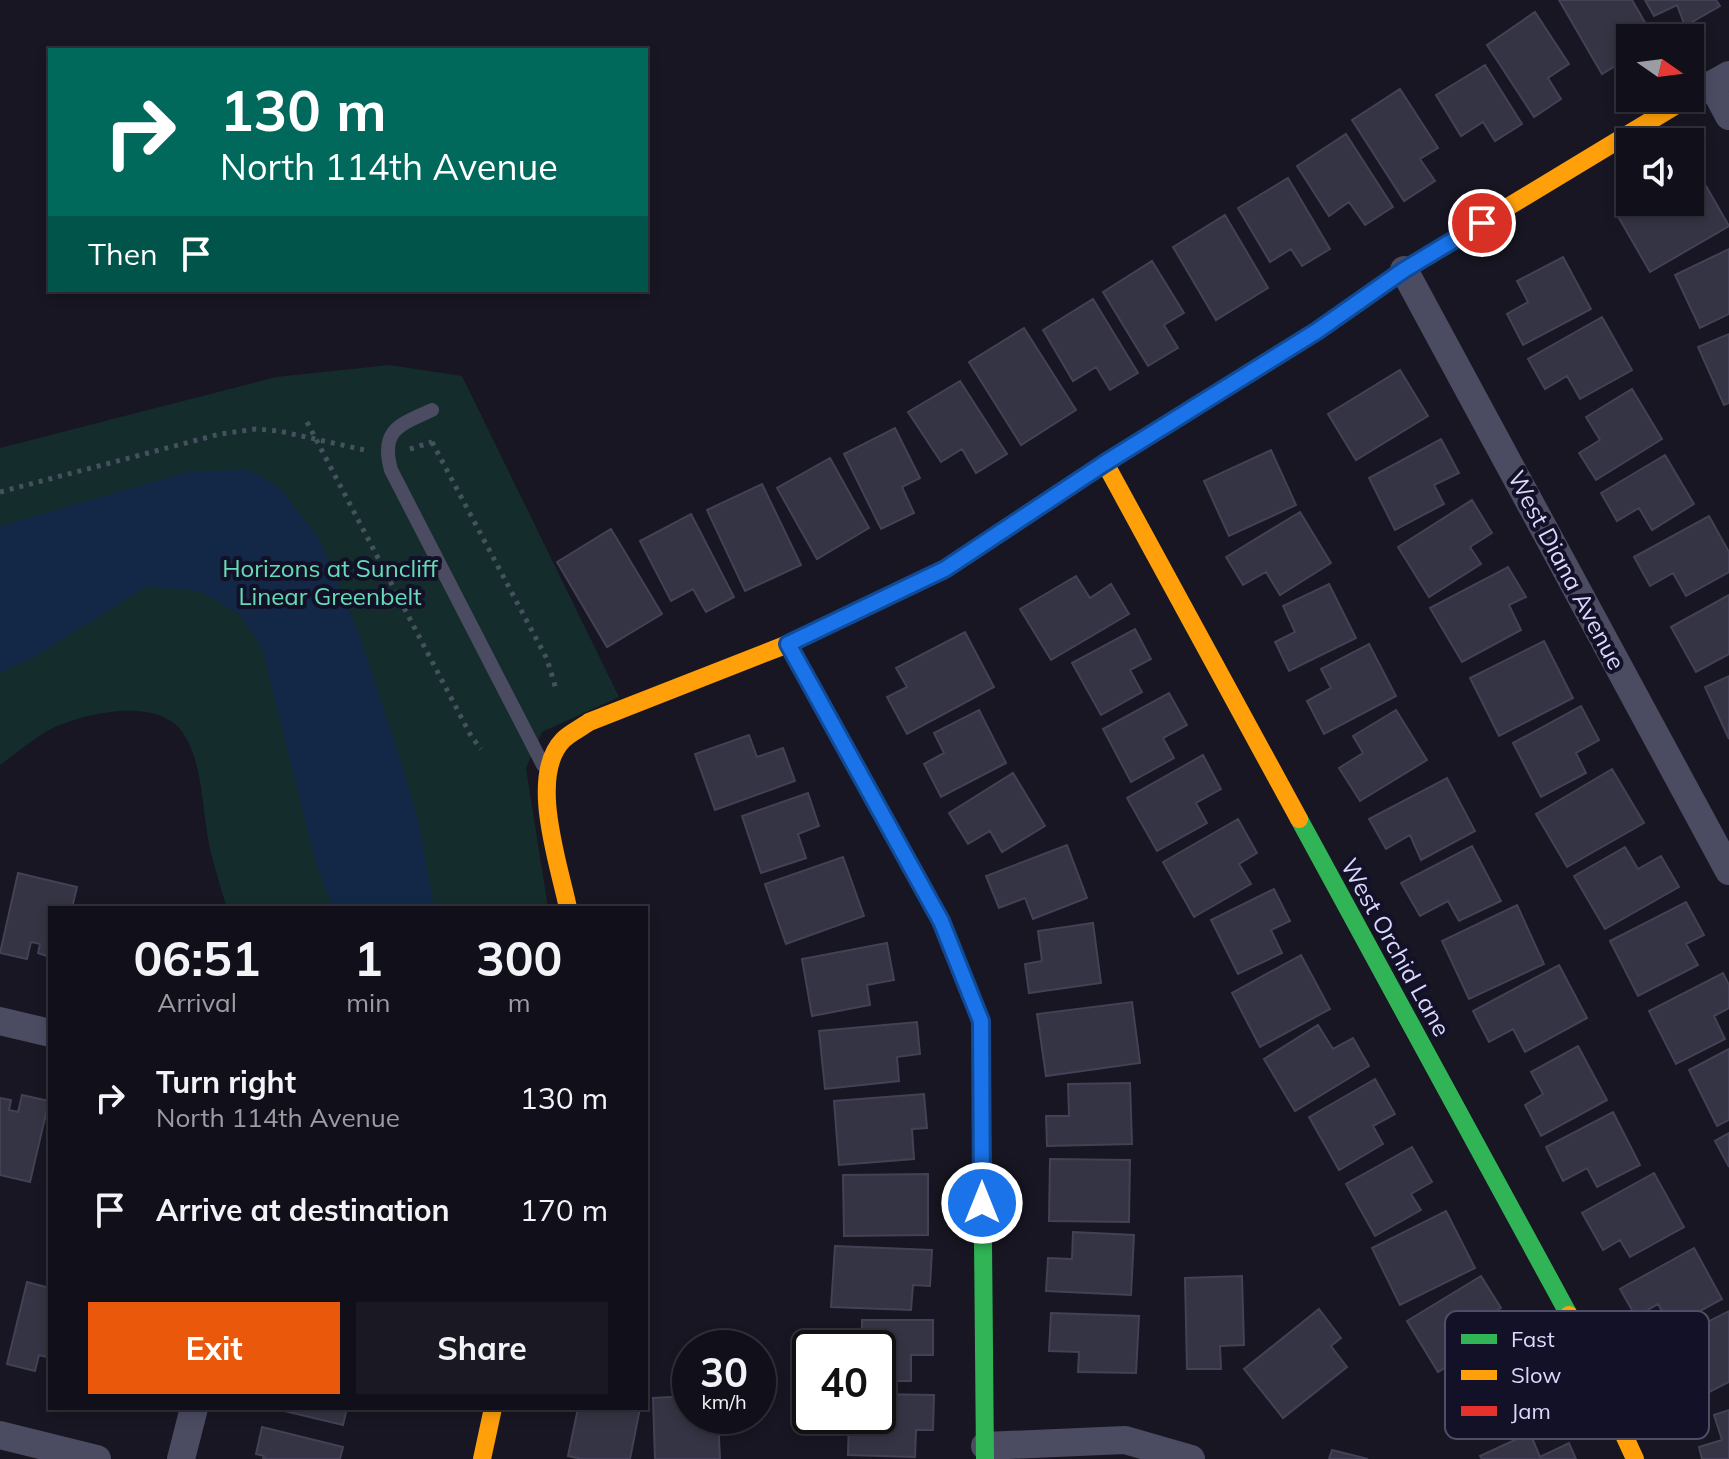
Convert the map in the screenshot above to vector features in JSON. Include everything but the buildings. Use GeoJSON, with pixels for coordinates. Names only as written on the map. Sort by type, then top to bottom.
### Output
{"type":"FeatureCollection","features":[{"type":"Feature","properties":{"kind":"street"},"geometry":{"type":"LineString","coordinates":[[568,906],[545,797],[547,772],[562,741],[589,722],[788,644],[945,569],[1105,463],[1317,331],[1404,270],[1705,88],[1729,116]]}},
{"type":"Feature","properties":{"kind":"street","name":"West Diana Avenue"},"geometry":{"type":"LineString","coordinates":[[1404,270],[1729,871]]}},
{"type":"Feature","properties":{"kind":"street","name":"West Orchid Lane"},"geometry":{"type":"LineString","coordinates":[[1105,463],[1567,1311]]}},
{"type":"Feature","properties":{"kind":"street"},"geometry":{"type":"LineString","coordinates":[[788,644],[941,921],[981,1021],[985,1453],[1125,1440],[1191,1459]]}},
{"type":"Feature","properties":{"kind":"street"},"geometry":{"type":"LineString","coordinates":[[0,1021],[48,1033]]}},
{"type":"Feature","properties":{"kind":"street"},"geometry":{"type":"LineString","coordinates":[[181,1459],[193,1410]]}},
{"type":"Feature","properties":{"kind":"street"},"geometry":{"type":"LineString","coordinates":[[482,1459],[493,1410]]}},
{"type":"Feature","properties":{"kind":"street"},"geometry":{"type":"LineString","coordinates":[[0,1435],[97,1459]]}},
{"type":"Feature","properties":{"kind":"street","name":"West Orchid Lane"},"geometry":{"type":"LineString","coordinates":[[1626,1439],[1635,1459]]}},
{"type":"Feature","properties":{"kind":"lane"},"geometry":{"type":"LineString","coordinates":[[425,413],[399,425],[391,435],[386,452],[391,470],[547,772]]}},
{"type":"Feature","properties":{"kind":"path"},"geometry":{"type":"LineString","coordinates":[[425,413],[432,442],[547,659],[556,689]]}},
{"type":"Feature","properties":{"kind":"path"},"geometry":{"type":"LineString","coordinates":[[307,422],[471,736],[481,749]]}},
{"type":"Feature","properties":{"kind":"path"},"geometry":{"type":"LineString","coordinates":[[0,492],[220,434],[256,429],[386,452],[432,442]]}},
{"type":"Feature","properties":{"kind":"green space","name":"Horizons at Suncliff Linear Greenbelt"},"geometry":{"type":"Polygon","coordinates":[[[389,365],[462,376],[619,697],[542,732],[526,768],[548,906],[226,906],[210,849],[196,762],[185,736],[174,724],[160,716],[124,711],[70,721],[48,731],[0,765],[0,448],[276,377],[389,365]]]}},
{"type":"Feature","properties":{"kind":"water"},"geometry":{"type":"Polygon","coordinates":[[[249,470],[279,487],[320,540],[358,631],[400,759],[419,823],[434,906],[331,904],[315,860],[262,648],[239,614],[199,591],[147,586],[36,656],[0,673],[0,526],[191,471],[249,470]]]}},
{"type":"Feature","properties":{"kind":"traffic: fast"},"geometry":{"type":"LineString","coordinates":[[1299,819],[1567,1311]]}},
{"type":"Feature","properties":{"kind":"traffic: fast"},"geometry":{"type":"LineString","coordinates":[[976,1008],[981,1021],[985,1459]]}},
{"type":"Feature","properties":{"kind":"traffic: slow"},"geometry":{"type":"LineString","coordinates":[[1468,231],[1665,112]]}},
{"type":"Feature","properties":{"kind":"traffic: slow"},"geometry":{"type":"LineString","coordinates":[[1105,463],[1299,819]]}},
{"type":"Feature","properties":{"kind":"traffic: slow"},"geometry":{"type":"LineString","coordinates":[[568,906],[553,845],[547,797],[553,756],[563,740],[589,722],[788,644],[896,592]]}},
{"type":"Feature","properties":{"kind":"traffic: slow"},"geometry":{"type":"LineString","coordinates":[[482,1459],[493,1410]]}},
{"type":"Feature","properties":{"kind":"traffic: slow"},"geometry":{"type":"LineString","coordinates":[[1626,1439],[1635,1459]]}},
{"type":"Feature","properties":{"kind":"traffic: jam"},"geometry":{"type":"LineString","coordinates":[[896,592],[945,569],[1468,231]]}},
{"type":"Feature","properties":{"kind":"traffic: jam"},"geometry":{"type":"LineString","coordinates":[[788,644],[941,921],[976,1008]]}},
{"type":"Feature","properties":{"kind":"route"},"geometry":{"type":"LineString","coordinates":[[982,1203],[981,1021],[941,921],[788,644],[945,569],[1105,463],[1317,331],[1404,270],[1482,223]]}}]}
